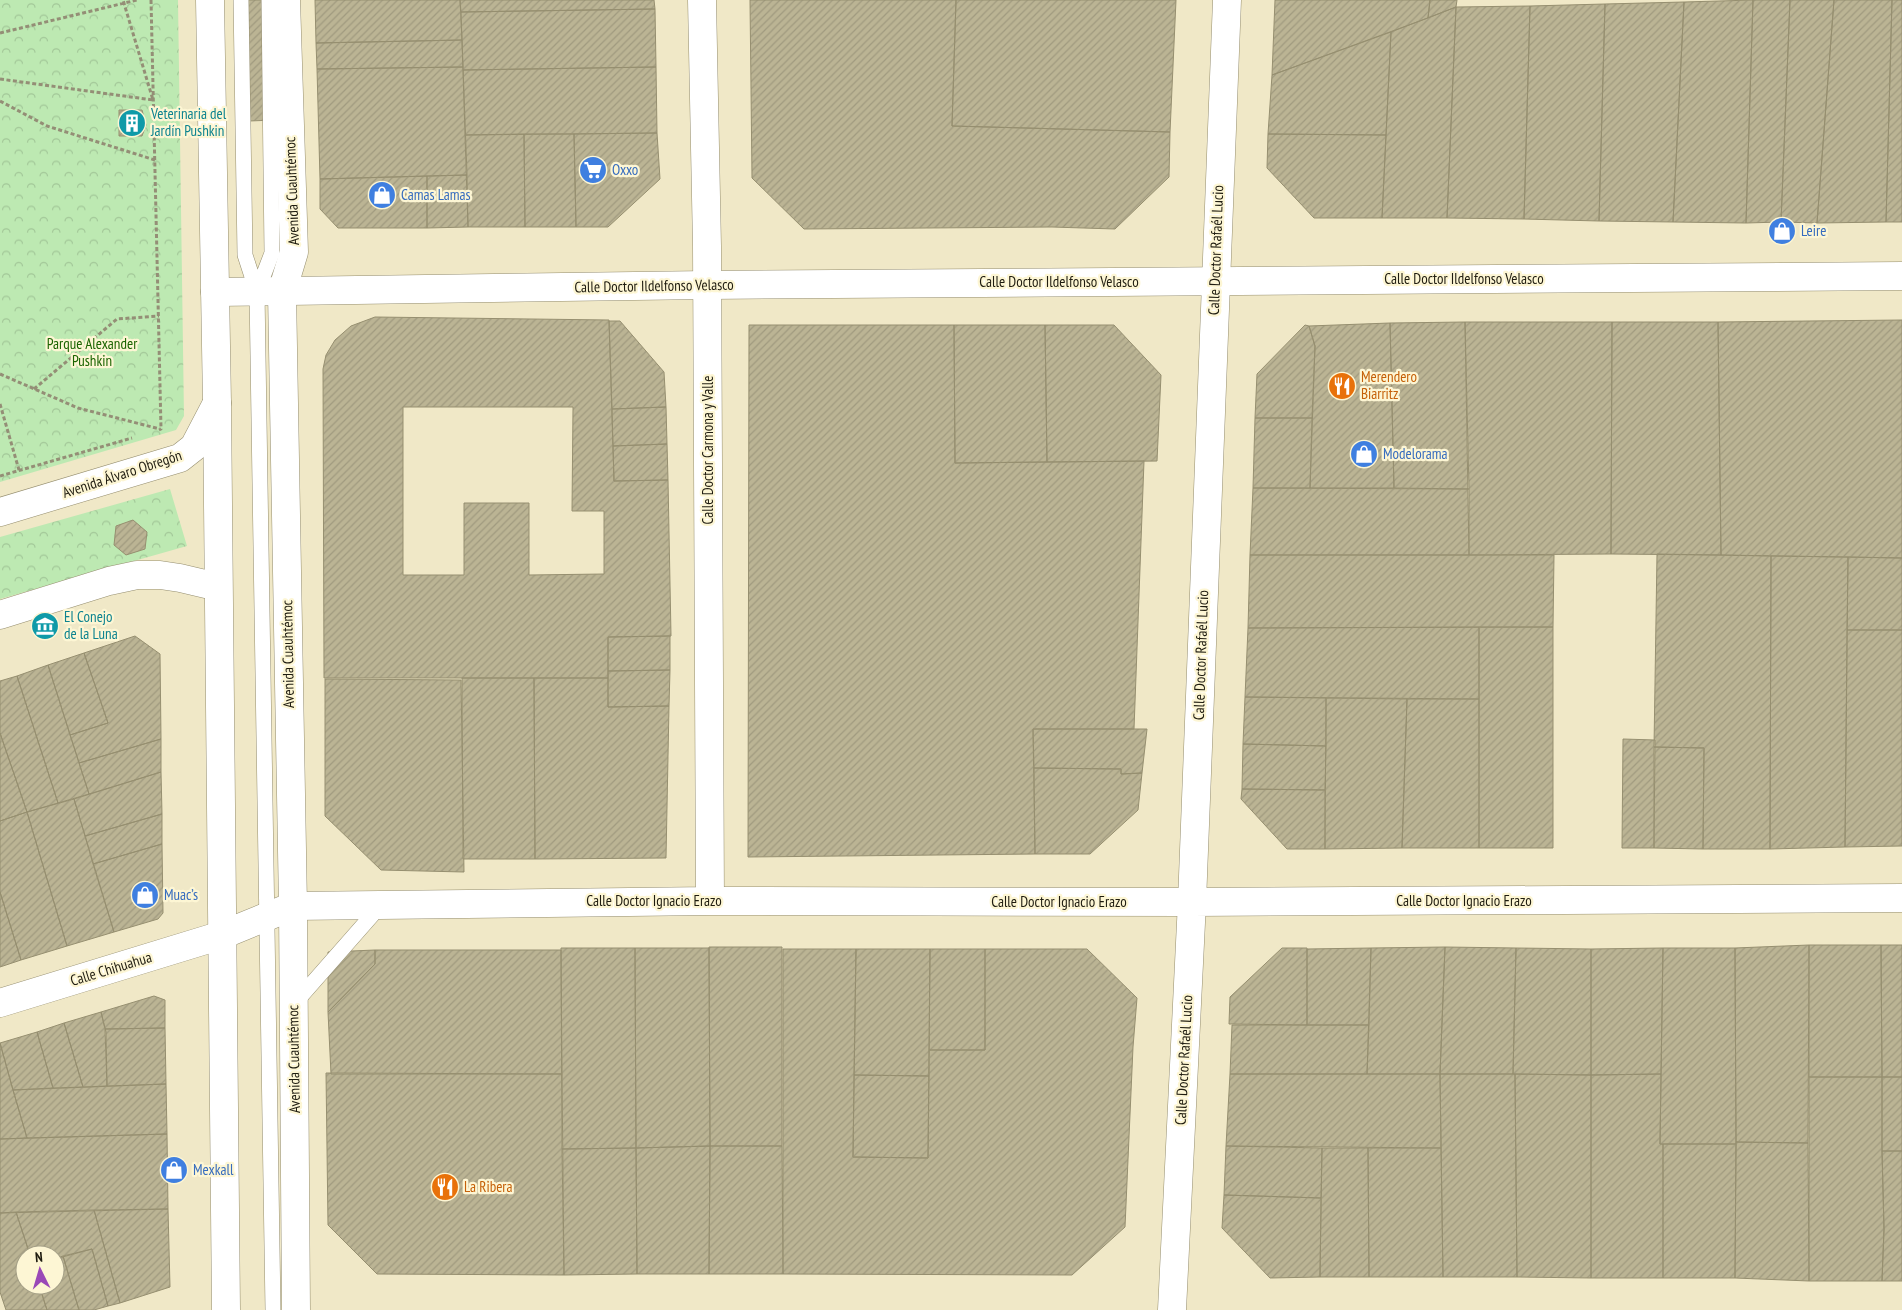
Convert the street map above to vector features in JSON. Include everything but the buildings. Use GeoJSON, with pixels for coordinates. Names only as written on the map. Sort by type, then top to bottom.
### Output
{"type":"FeatureCollection","features":[{"type":"Feature","properties":{"kind":"street"},"geometry":{"type":"LineString","coordinates":[[210,0],[217,403],[226,1310]]}},
{"type":"Feature","properties":{"kind":"street","name":"Avenida Cuauhtémoc"},"geometry":{"type":"LineString","coordinates":[[286,0],[294,252],[270,292],[293,906],[296,1310]]}},
{"type":"Feature","properties":{"kind":"street","name":"Calle Doctor Carmona y Valle"},"geometry":{"type":"LineString","coordinates":[[702,0],[707,285],[710,901]]}},
{"type":"Feature","properties":{"kind":"street","name":"Calle Doctor Rafaél Lucio"},"geometry":{"type":"LineString","coordinates":[[1172,1310],[1192,902],[1227,0]]}},
{"type":"Feature","properties":{"kind":"street","name":"Calle Doctor Ildelfonso Velasco"},"geometry":{"type":"LineString","coordinates":[[215,292],[707,285],[1902,276]]}},
{"type":"Feature","properties":{"kind":"street","name":"Avenida Álvaro Obregón"},"geometry":{"type":"LineString","coordinates":[[0,512],[180,458],[194,448],[217,403]]}},
{"type":"Feature","properties":{"kind":"street"},"geometry":{"type":"LineString","coordinates":[[0,614],[109,581],[137,575],[180,578],[218,587]]}},
{"type":"Feature","properties":{"kind":"street","name":"Calle Doctor Ignacio Erazo"},"geometry":{"type":"LineString","coordinates":[[222,935],[293,906],[382,904],[710,901],[1192,902],[1902,898]]}},
{"type":"Feature","properties":{"kind":"street","name":"Calle Chihuahua"},"geometry":{"type":"LineString","coordinates":[[0,1003],[222,935]]}},
{"type":"Feature","properties":{"kind":"lane"},"geometry":{"type":"LineString","coordinates":[[241,0],[246,255],[270,292]]}},
{"type":"Feature","properties":{"kind":"lane"},"geometry":{"type":"LineString","coordinates":[[269,0],[272,253],[270,292],[266,917],[273,1310]]}},
{"type":"Feature","properties":{"kind":"lane"},"geometry":{"type":"LineString","coordinates":[[293,1006],[382,904]]}},
{"type":"Feature","properties":{"kind":"path"},"geometry":{"type":"LineString","coordinates":[[0,33],[137,0]]}},
{"type":"Feature","properties":{"kind":"path"},"geometry":{"type":"LineString","coordinates":[[151,0],[162,429]]}},
{"type":"Feature","properties":{"kind":"path"},"geometry":{"type":"LineString","coordinates":[[124,2],[153,100]]}},
{"type":"Feature","properties":{"kind":"path"},"geometry":{"type":"LineString","coordinates":[[0,79],[153,100]]}},
{"type":"Feature","properties":{"kind":"path"},"geometry":{"type":"LineString","coordinates":[[0,101],[47,126],[155,160]]}},
{"type":"Feature","properties":{"kind":"path"},"geometry":{"type":"LineString","coordinates":[[0,108],[7,105]]}},
{"type":"Feature","properties":{"kind":"path"},"geometry":{"type":"LineString","coordinates":[[34,389],[117,319],[159,316]]}},
{"type":"Feature","properties":{"kind":"path"},"geometry":{"type":"LineString","coordinates":[[0,374],[78,408],[162,429]]}},
{"type":"Feature","properties":{"kind":"path"},"geometry":{"type":"LineString","coordinates":[[0,404],[19,470]]}},
{"type":"Feature","properties":{"kind":"path"},"geometry":{"type":"LineString","coordinates":[[152,432],[162,429]]}},
{"type":"Feature","properties":{"kind":"path"},"geometry":{"type":"LineString","coordinates":[[0,476],[133,438]]}},
{"type":"Feature","properties":{"kind":"green space","name":"Parque Alexander Pushkin"},"geometry":{"type":"Polygon","coordinates":[[[0,0],[178,0],[184,416],[176,430],[0,482],[0,0]]]}},
{"type":"Feature","properties":{"kind":"green space"},"geometry":{"type":"Polygon","coordinates":[[[170,489],[187,546],[0,599],[0,537],[170,489]]]}},
{"type":"Feature","properties":{"kind":"place","name":"Veterinaria del Jardín Pushkin"},"geometry":{"type":"Point","coordinates":[132,123]}},
{"type":"Feature","properties":{"kind":"place","name":"Oxxo"},"geometry":{"type":"Point","coordinates":[593,170]}},
{"type":"Feature","properties":{"kind":"place","name":"Camas Lamas"},"geometry":{"type":"Point","coordinates":[382,195]}},
{"type":"Feature","properties":{"kind":"place","name":"Leire"},"geometry":{"type":"Point","coordinates":[1782,231]}},
{"type":"Feature","properties":{"kind":"place","name":"Merendero Biarritz"},"geometry":{"type":"Point","coordinates":[1342,386]}},
{"type":"Feature","properties":{"kind":"place","name":"Modelorama"},"geometry":{"type":"Point","coordinates":[1364,454]}},
{"type":"Feature","properties":{"kind":"place","name":"El Conejo de la Luna"},"geometry":{"type":"Point","coordinates":[45,626]}},
{"type":"Feature","properties":{"kind":"place","name":"Muac’s"},"geometry":{"type":"Point","coordinates":[145,895]}},
{"type":"Feature","properties":{"kind":"place","name":"Mexkall"},"geometry":{"type":"Point","coordinates":[174,1170]}},
{"type":"Feature","properties":{"kind":"place","name":"La Ribera"},"geometry":{"type":"Point","coordinates":[445,1187]}}]}
